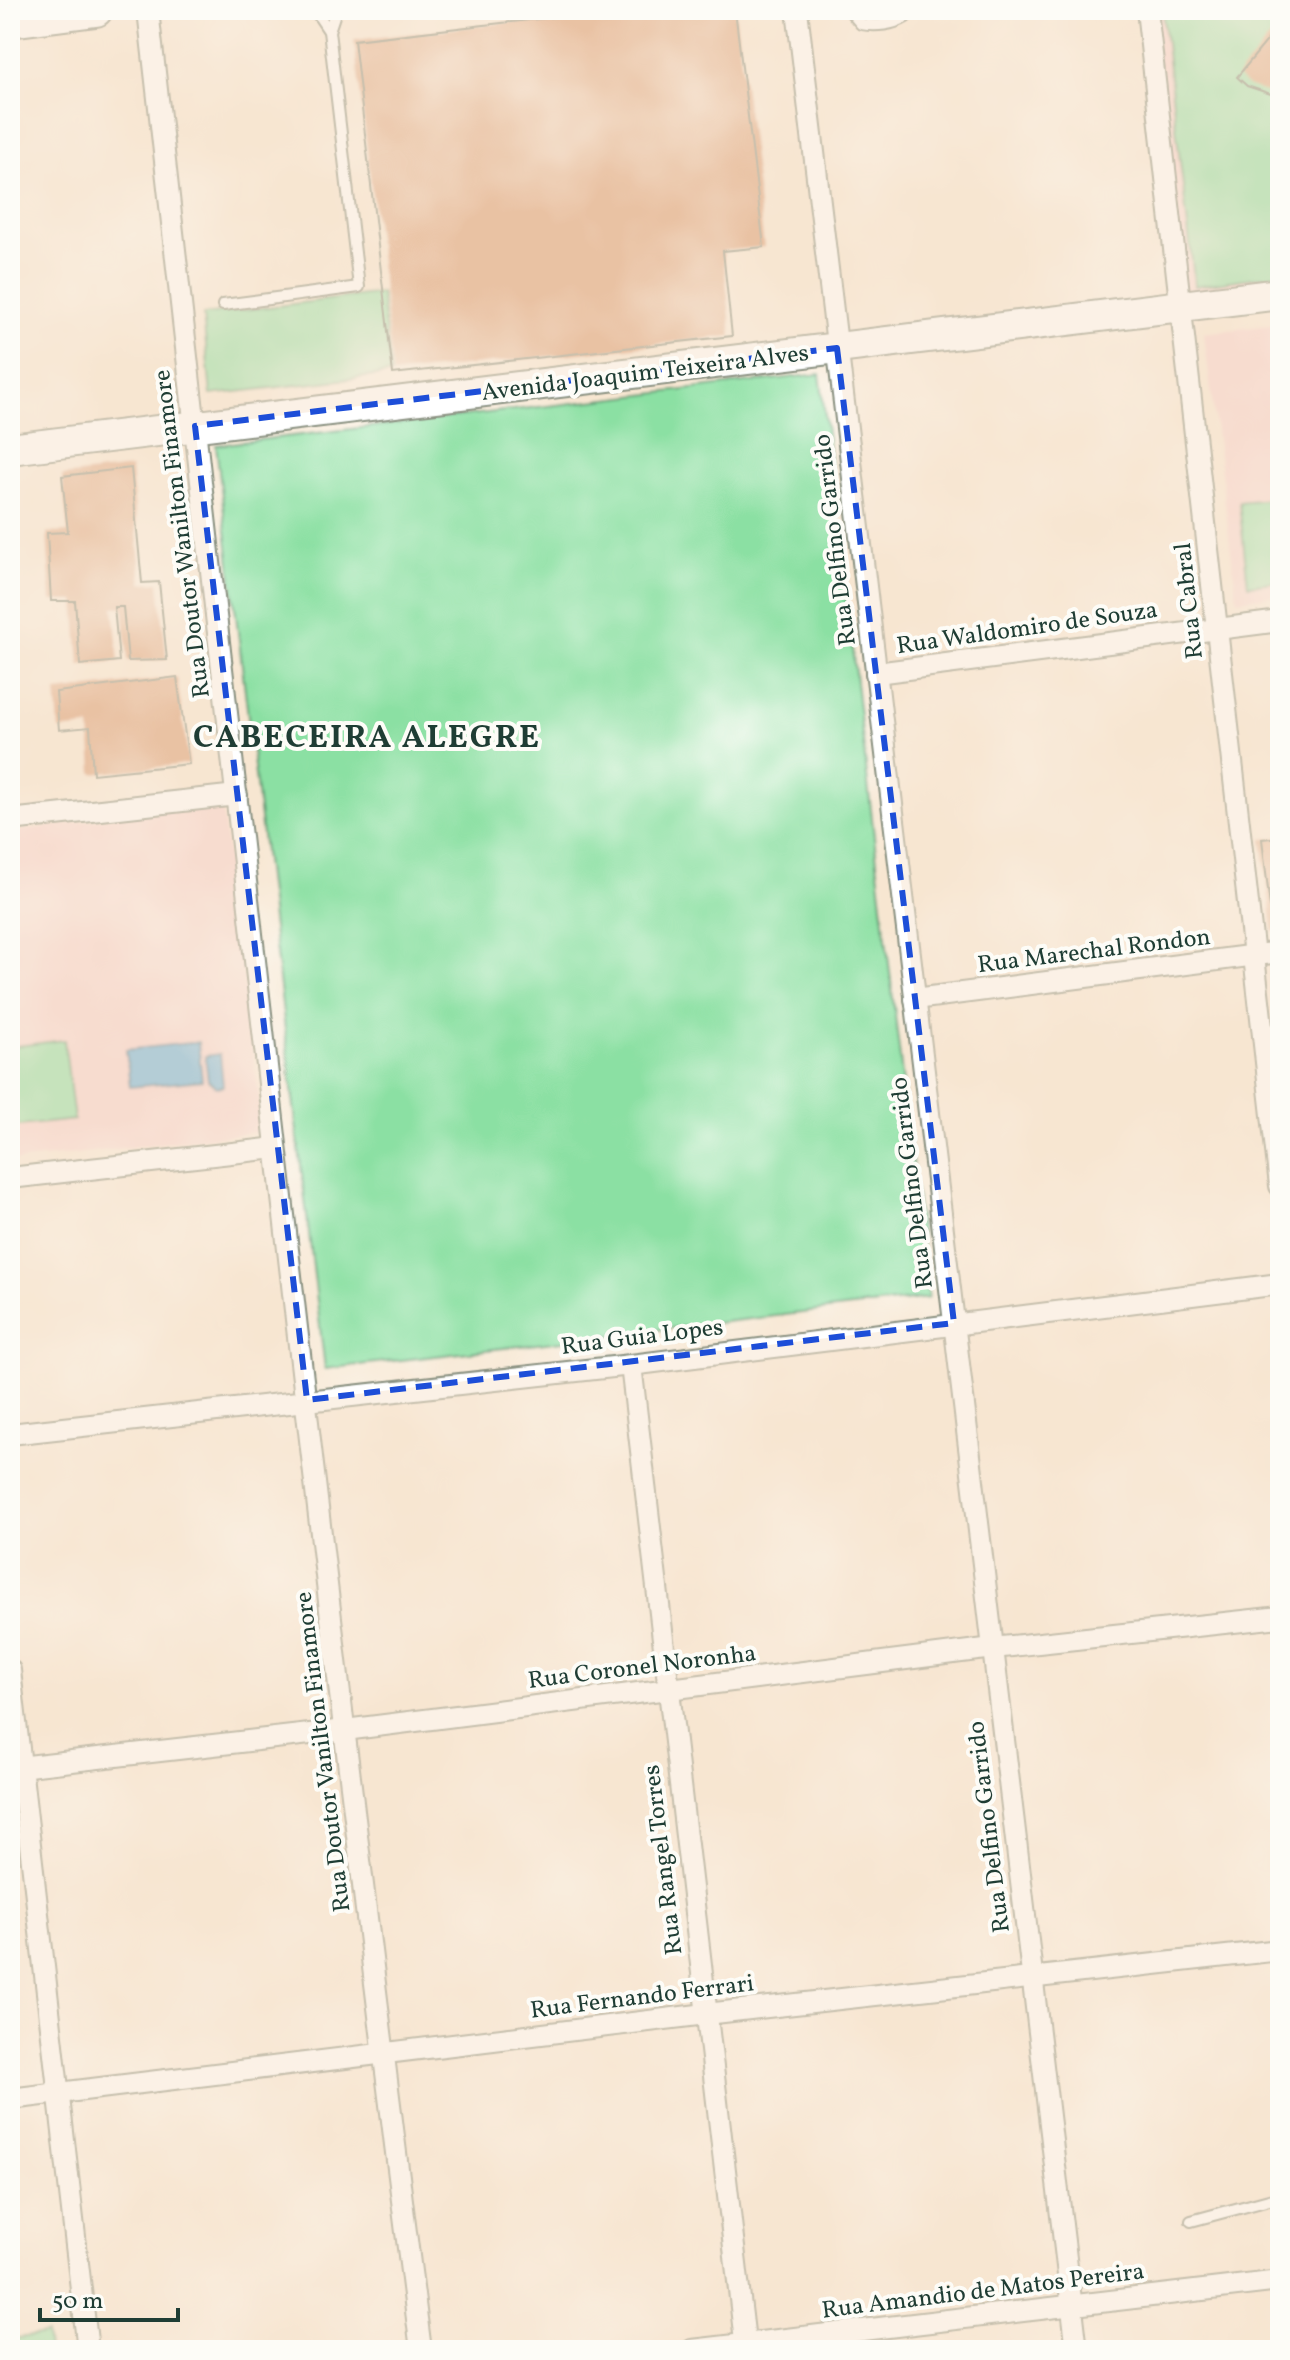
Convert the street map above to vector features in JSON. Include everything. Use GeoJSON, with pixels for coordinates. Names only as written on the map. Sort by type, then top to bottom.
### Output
{"type":"FeatureCollection","features":[{"type":"Feature","properties":{"kind":"main road"},"geometry":{"type":"LineString","coordinates":[[10,21],[96,10]]}},
{"type":"Feature","properties":{"kind":"street","name":"Rua Doutor Wanilton Finamore"},"geometry":{"type":"LineString","coordinates":[[148,10],[276,1148]]}},
{"type":"Feature","properties":{"kind":"street","name":"Rua Delfino Garrido"},"geometry":{"type":"LineString","coordinates":[[797,10],[1077,2350]]}},
{"type":"Feature","properties":{"kind":"street","name":"Rua Cabral"},"geometry":{"type":"LineString","coordinates":[[1147,10],[1280,1186]]}},
{"type":"Feature","properties":{"kind":"street","name":"Avenida Joaquim Teixeira Alves"},"geometry":{"type":"LineString","coordinates":[[10,449],[1280,294]]}},
{"type":"Feature","properties":{"kind":"street","name":"Rua Waldomiro de Souza"},"geometry":{"type":"LineString","coordinates":[[876,673],[1280,621]]}},
{"type":"Feature","properties":{"kind":"street"},"geometry":{"type":"LineString","coordinates":[[10,820],[237,795]]}},
{"type":"Feature","properties":{"kind":"street","name":"Rua Marechal Rondon"},"geometry":{"type":"LineString","coordinates":[[915,999],[1280,952]]}},
{"type":"Feature","properties":{"kind":"street"},"geometry":{"type":"LineString","coordinates":[[10,1178],[276,1148]]}},
{"type":"Feature","properties":{"kind":"street","name":"Rua Doutor Vanilton Finamore"},"geometry":{"type":"LineString","coordinates":[[276,1148],[421,2350]]}},
{"type":"Feature","properties":{"kind":"street","name":"Rua Guia Lopes"},"geometry":{"type":"LineString","coordinates":[[10,1434],[631,1365],[1280,1284]]}},
{"type":"Feature","properties":{"kind":"street","name":"Rua Rangel Torres"},"geometry":{"type":"LineString","coordinates":[[631,1365],[745,2347]]}},
{"type":"Feature","properties":{"kind":"street","name":"Rua Coronel Noronha"},"geometry":{"type":"LineString","coordinates":[[16,1767],[345,1730],[993,1648],[1280,1617]]}},
{"type":"Feature","properties":{"kind":"street"},"geometry":{"type":"LineString","coordinates":[[10,1670],[16,1767],[59,2093],[88,2350]]}},
{"type":"Feature","properties":{"kind":"street","name":"Rua Fernando Ferrari"},"geometry":{"type":"LineString","coordinates":[[10,2099],[706,2014],[1280,1950]]}},
{"type":"Feature","properties":{"kind":"street","name":"Rua Amandio de Matos Pereira"},"geometry":{"type":"LineString","coordinates":[[692,2350],[745,2347],[1280,2281]]}},
{"type":"Feature","properties":{"kind":"lane"},"geometry":{"type":"LineString","coordinates":[[315,10],[329,31]]}},
{"type":"Feature","properties":{"kind":"lane"},"geometry":{"type":"LineString","coordinates":[[223,305],[359,287],[329,31],[336,10]]}},
{"type":"Feature","properties":{"kind":"lane"},"geometry":{"type":"LineString","coordinates":[[849,10],[861,24],[872,26],[897,23],[906,17],[908,10]]}},
{"type":"Feature","properties":{"kind":"lane"},"geometry":{"type":"LineString","coordinates":[[1191,2221],[1280,2197]]}},
{"type":"Feature","properties":{"kind":"highlighted area"},"geometry":{"type":"Polygon","coordinates":[[[837,348],[954,1323],[307,1400],[195,426],[837,348]]]}},
{"type":"Feature","properties":{"kind":"shaded area"},"geometry":{"type":"Polygon","coordinates":[[[1152,10],[1178,10],[1273,280],[1181,295],[1152,10]]]}},
{"type":"Feature","properties":{"kind":"shaded area"},"geometry":{"type":"Polygon","coordinates":[[[1280,324],[1280,595],[1237,600],[1204,333],[1280,324]]]}},
{"type":"Feature","properties":{"kind":"shaded area"},"geometry":{"type":"Polygon","coordinates":[[[221,801],[263,1131],[10,1162],[10,832],[221,801]]]}},
{"type":"Feature","properties":{"kind":"green space"},"geometry":{"type":"Polygon","coordinates":[[[1162,10],[1280,10],[1280,274],[1195,286],[1162,10]]]}},
{"type":"Feature","properties":{"kind":"green space"},"geometry":{"type":"Polygon","coordinates":[[[381,293],[391,374],[211,395],[203,315],[381,293]]]}},
{"type":"Feature","properties":{"kind":"green space"},"geometry":{"type":"Polygon","coordinates":[[[820,374],[928,1298],[325,1369],[216,445],[820,374]]]}},
{"type":"Feature","properties":{"kind":"green space"},"geometry":{"type":"Polygon","coordinates":[[[1280,498],[1280,581],[1248,585],[1239,502],[1280,498]]]}},
{"type":"Feature","properties":{"kind":"green space"},"geometry":{"type":"Polygon","coordinates":[[[64,1040],[74,1120],[10,1127],[10,1047],[64,1040]]]}},
{"type":"Feature","properties":{"kind":"green space"},"geometry":{"type":"Polygon","coordinates":[[[46,2334],[48,2350],[10,2350],[10,2339],[46,2334]]]}},
{"type":"Feature","properties":{"kind":"water"},"geometry":{"type":"Polygon","coordinates":[[[198,1042],[202,1080],[130,1087],[126,1050],[198,1042]]]}},
{"type":"Feature","properties":{"kind":"water"},"geometry":{"type":"Polygon","coordinates":[[[220,1054],[223,1086],[216,1087],[208,1080],[205,1056],[220,1054]]]}},
{"type":"Feature","properties":{"kind":"building"},"geometry":{"type":"Polygon","coordinates":[[[616,10],[735,10],[764,247],[723,251],[732,336],[393,374],[354,40],[616,10]]]}},
{"type":"Feature","properties":{"kind":"building"},"geometry":{"type":"Polygon","coordinates":[[[1280,25],[1280,97],[1247,86],[1237,77],[1280,25]]]}},
{"type":"Feature","properties":{"kind":"building"},"geometry":{"type":"Polygon","coordinates":[[[131,468],[142,583],[159,582],[167,660],[128,661],[123,607],[114,607],[119,661],[80,665],[75,601],[51,601],[47,533],[68,532],[62,476],[131,468]]]}},
{"type":"Feature","properties":{"kind":"building"},"geometry":{"type":"Polygon","coordinates":[[[177,677],[189,764],[93,774],[90,727],[59,730],[56,692],[177,677]]]}},
{"type":"Feature","properties":{"kind":"building"},"geometry":{"type":"Polygon","coordinates":[[[1280,837],[1280,931],[1273,932],[1262,839],[1280,837]]]}},
{"type":"Feature","properties":{"kind":"district","name":"CABECEIRA ALEGRE"},"geometry":{"type":"Point","coordinates":[367,736]}}]}
